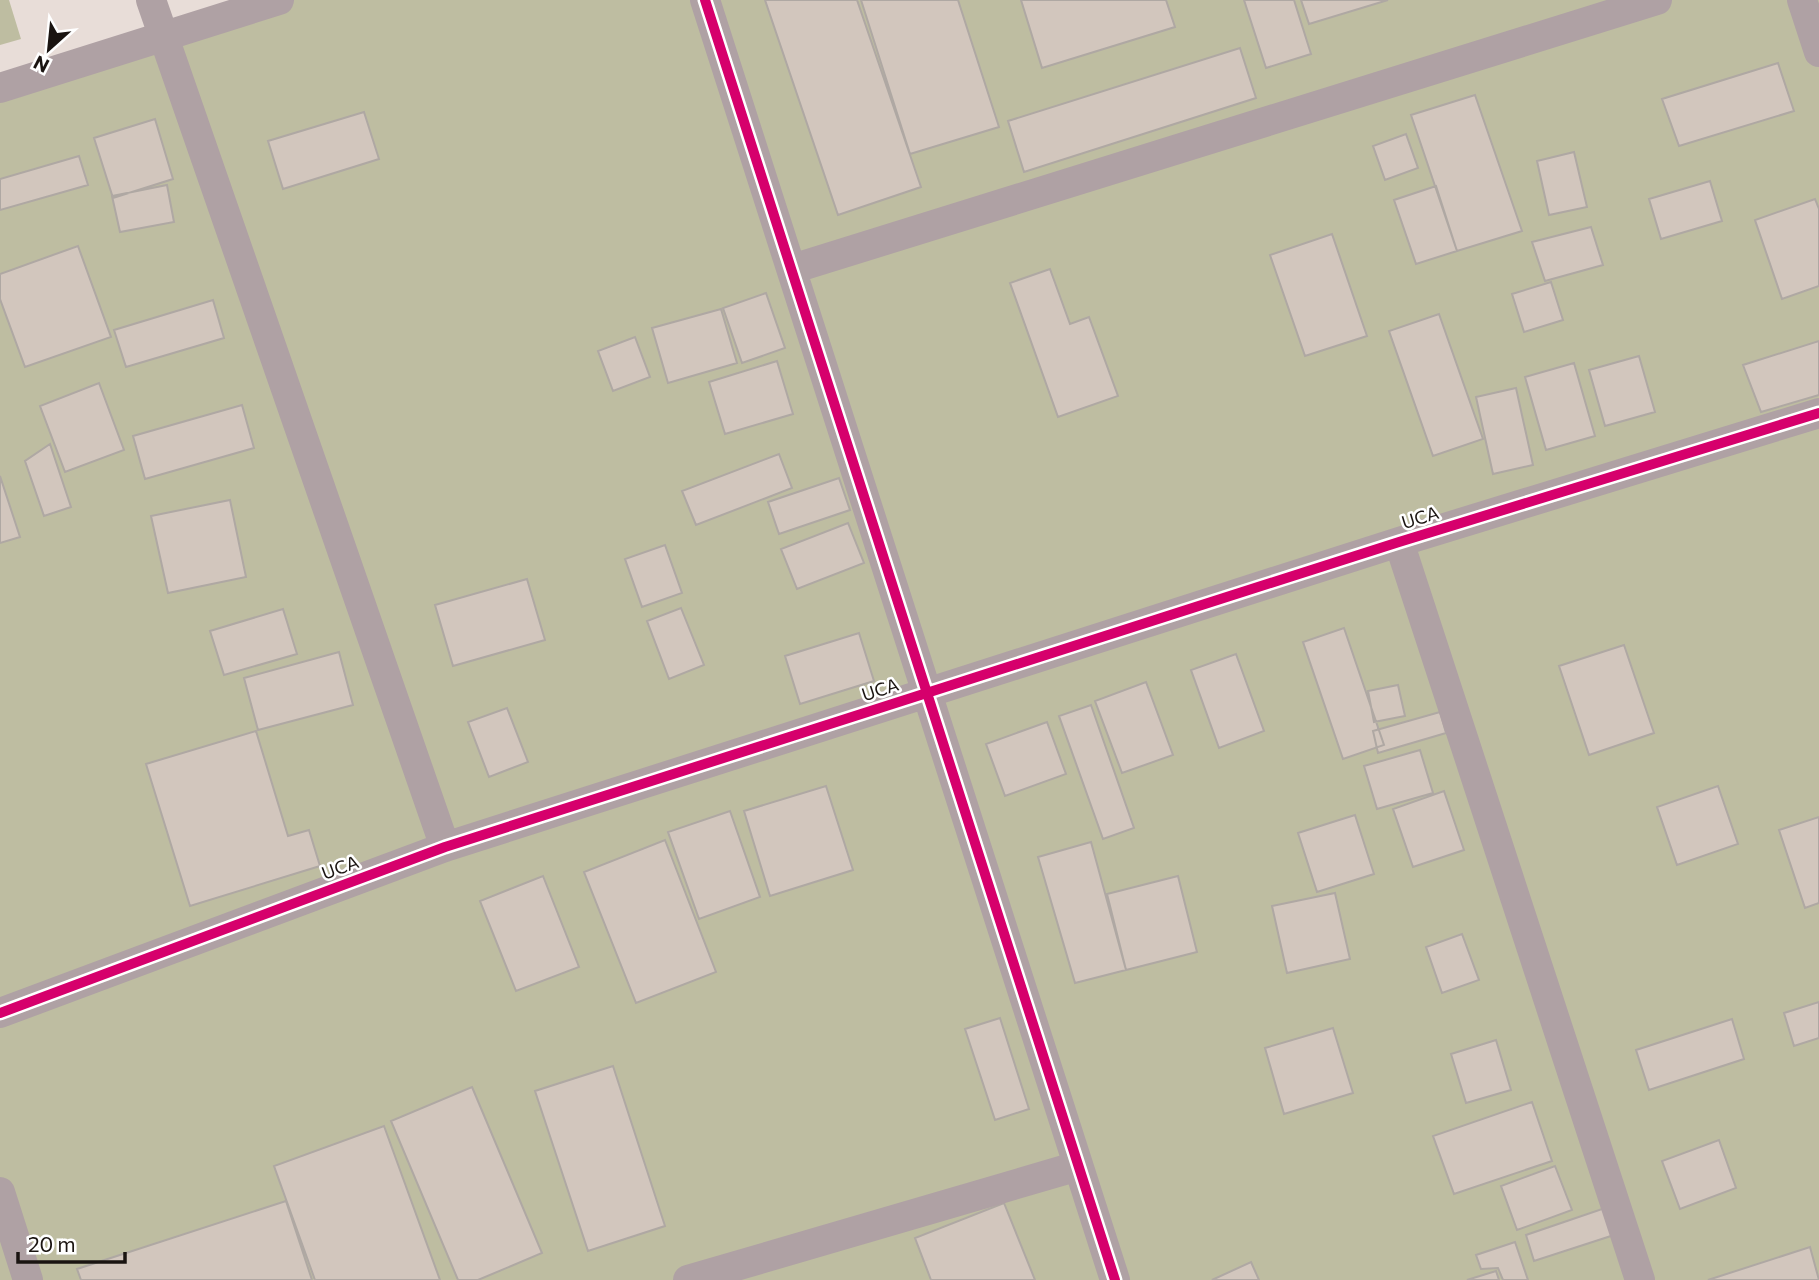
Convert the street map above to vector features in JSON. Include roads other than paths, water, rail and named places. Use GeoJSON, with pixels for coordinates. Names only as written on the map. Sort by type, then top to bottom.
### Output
{"type":"FeatureCollection","features":[{"type":"Feature","properties":{"kind":"street"},"geometry":{"type":"LineString","coordinates":[[151,0],[446,846]]}},
{"type":"Feature","properties":{"kind":"street"},"geometry":{"type":"LineString","coordinates":[[0,88],[279,0]]}},
{"type":"Feature","properties":{"kind":"street"},"geometry":{"type":"LineString","coordinates":[[705,0],[1115,1280]]}},
{"type":"Feature","properties":{"kind":"street"},"geometry":{"type":"LineString","coordinates":[[792,269],[1657,0]]}},
{"type":"Feature","properties":{"kind":"street"},"geometry":{"type":"LineString","coordinates":[[1802,0],[1819,52]]}},
{"type":"Feature","properties":{"kind":"street","name":"UCA"},"geometry":{"type":"LineString","coordinates":[[0,1013],[446,846],[1399,542],[1819,413]]}},
{"type":"Feature","properties":{"kind":"street"},"geometry":{"type":"LineString","coordinates":[[1399,542],[1640,1280]]}},
{"type":"Feature","properties":{"kind":"street"},"geometry":{"type":"LineString","coordinates":[[688,1280],[1078,1166]]}},
{"type":"Feature","properties":{"kind":"street"},"geometry":{"type":"LineString","coordinates":[[0,1192],[28,1280]]}}]}
